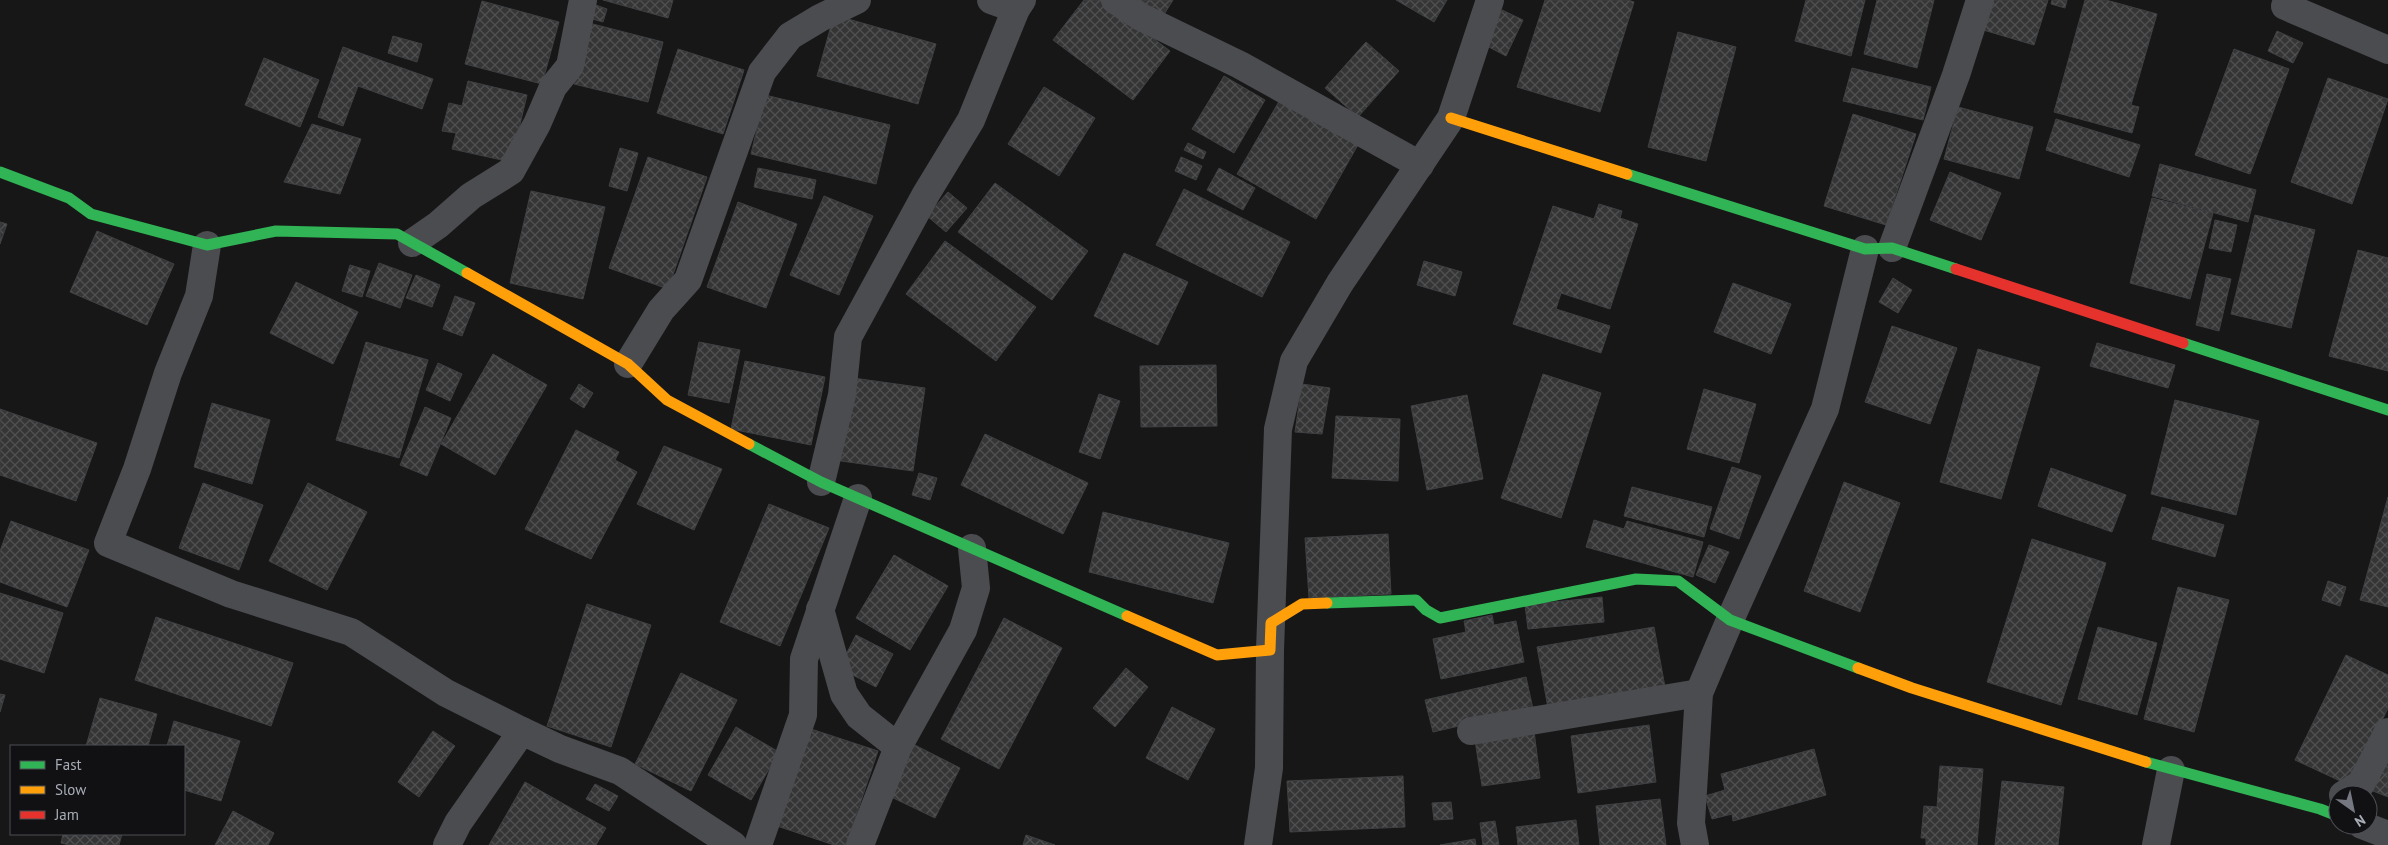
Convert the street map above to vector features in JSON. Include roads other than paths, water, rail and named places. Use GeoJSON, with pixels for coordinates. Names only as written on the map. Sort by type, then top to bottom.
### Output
{"type":"FeatureCollection","features":[{"type":"Feature","properties":{"kind":"street"},"geometry":{"type":"LineString","coordinates":[[412,243],[438,225],[471,196],[511,171],[537,124],[553,87],[570,66],[583,0]]}},
{"type":"Feature","properties":{"kind":"street"},"geometry":{"type":"LineString","coordinates":[[628,364],[661,310],[688,280],[762,72],[790,36],[857,0]]}},
{"type":"Feature","properties":{"kind":"street"},"geometry":{"type":"LineString","coordinates":[[1115,0],[1141,17],[1240,65],[1420,165]]}},
{"type":"Feature","properties":{"kind":"street"},"geometry":{"type":"LineString","coordinates":[[1258,845],[1268,768],[1278,429],[1294,361],[1340,283],[1451,118],[1490,0]]}},
{"type":"Feature","properties":{"kind":"street"},"geometry":{"type":"LineString","coordinates":[[1956,75],[1965,0]]}},
{"type":"Feature","properties":{"kind":"street"},"geometry":{"type":"LineString","coordinates":[[1892,248],[1956,75],[1980,0]]}},
{"type":"Feature","properties":{"kind":"street"},"geometry":{"type":"LineString","coordinates":[[2279,2],[2388,50]]}},
{"type":"Feature","properties":{"kind":"street"},"geometry":{"type":"LineString","coordinates":[[821,482],[842,395],[848,337],[926,194],[971,120],[1010,3]]}},
{"type":"Feature","properties":{"kind":"street"},"geometry":{"type":"LineString","coordinates":[[1451,118],[1865,249],[1892,248],[2388,410]]}},
{"type":"Feature","properties":{"kind":"street"},"geometry":{"type":"LineString","coordinates":[[0,172],[69,198],[91,214],[207,245],[276,231],[397,234],[628,364],[667,400],[821,482],[1217,655],[1270,650]]}},
{"type":"Feature","properties":{"kind":"street"},"geometry":{"type":"LineString","coordinates":[[207,245],[199,296],[168,373],[137,469],[108,543],[231,594],[352,632],[446,692],[560,749],[620,771],[733,845]]}},
{"type":"Feature","properties":{"kind":"street"},"geometry":{"type":"LineString","coordinates":[[1694,845],[1691,823],[1699,693],[1825,409],[1865,249]]}},
{"type":"Feature","properties":{"kind":"street"},"geometry":{"type":"LineString","coordinates":[[758,845],[803,715],[804,659],[858,498]]}},
{"type":"Feature","properties":{"kind":"street"},"geometry":{"type":"LineString","coordinates":[[860,845],[898,747],[963,630],[976,588],[972,548]]}},
{"type":"Feature","properties":{"kind":"street"},"geometry":{"type":"LineString","coordinates":[[1270,650],[1271,623],[1302,604],[1416,600],[1426,610],[1440,618],[1636,579],[1678,581],[1730,620],[1912,688],[2171,770],[2328,807]]}},
{"type":"Feature","properties":{"kind":"street"},"geometry":{"type":"LineString","coordinates":[[820,609],[844,694],[859,716],[898,747]]}},
{"type":"Feature","properties":{"kind":"street"},"geometry":{"type":"LineString","coordinates":[[1471,731],[1699,693]]}},
{"type":"Feature","properties":{"kind":"street"},"geometry":{"type":"LineString","coordinates":[[447,845],[458,823],[522,731]]}},
{"type":"Feature","properties":{"kind":"street"},"geometry":{"type":"LineString","coordinates":[[2359,785],[2388,732]]}},
{"type":"Feature","properties":{"kind":"street"},"geometry":{"type":"LineString","coordinates":[[2156,845],[2171,770]]}}]}
